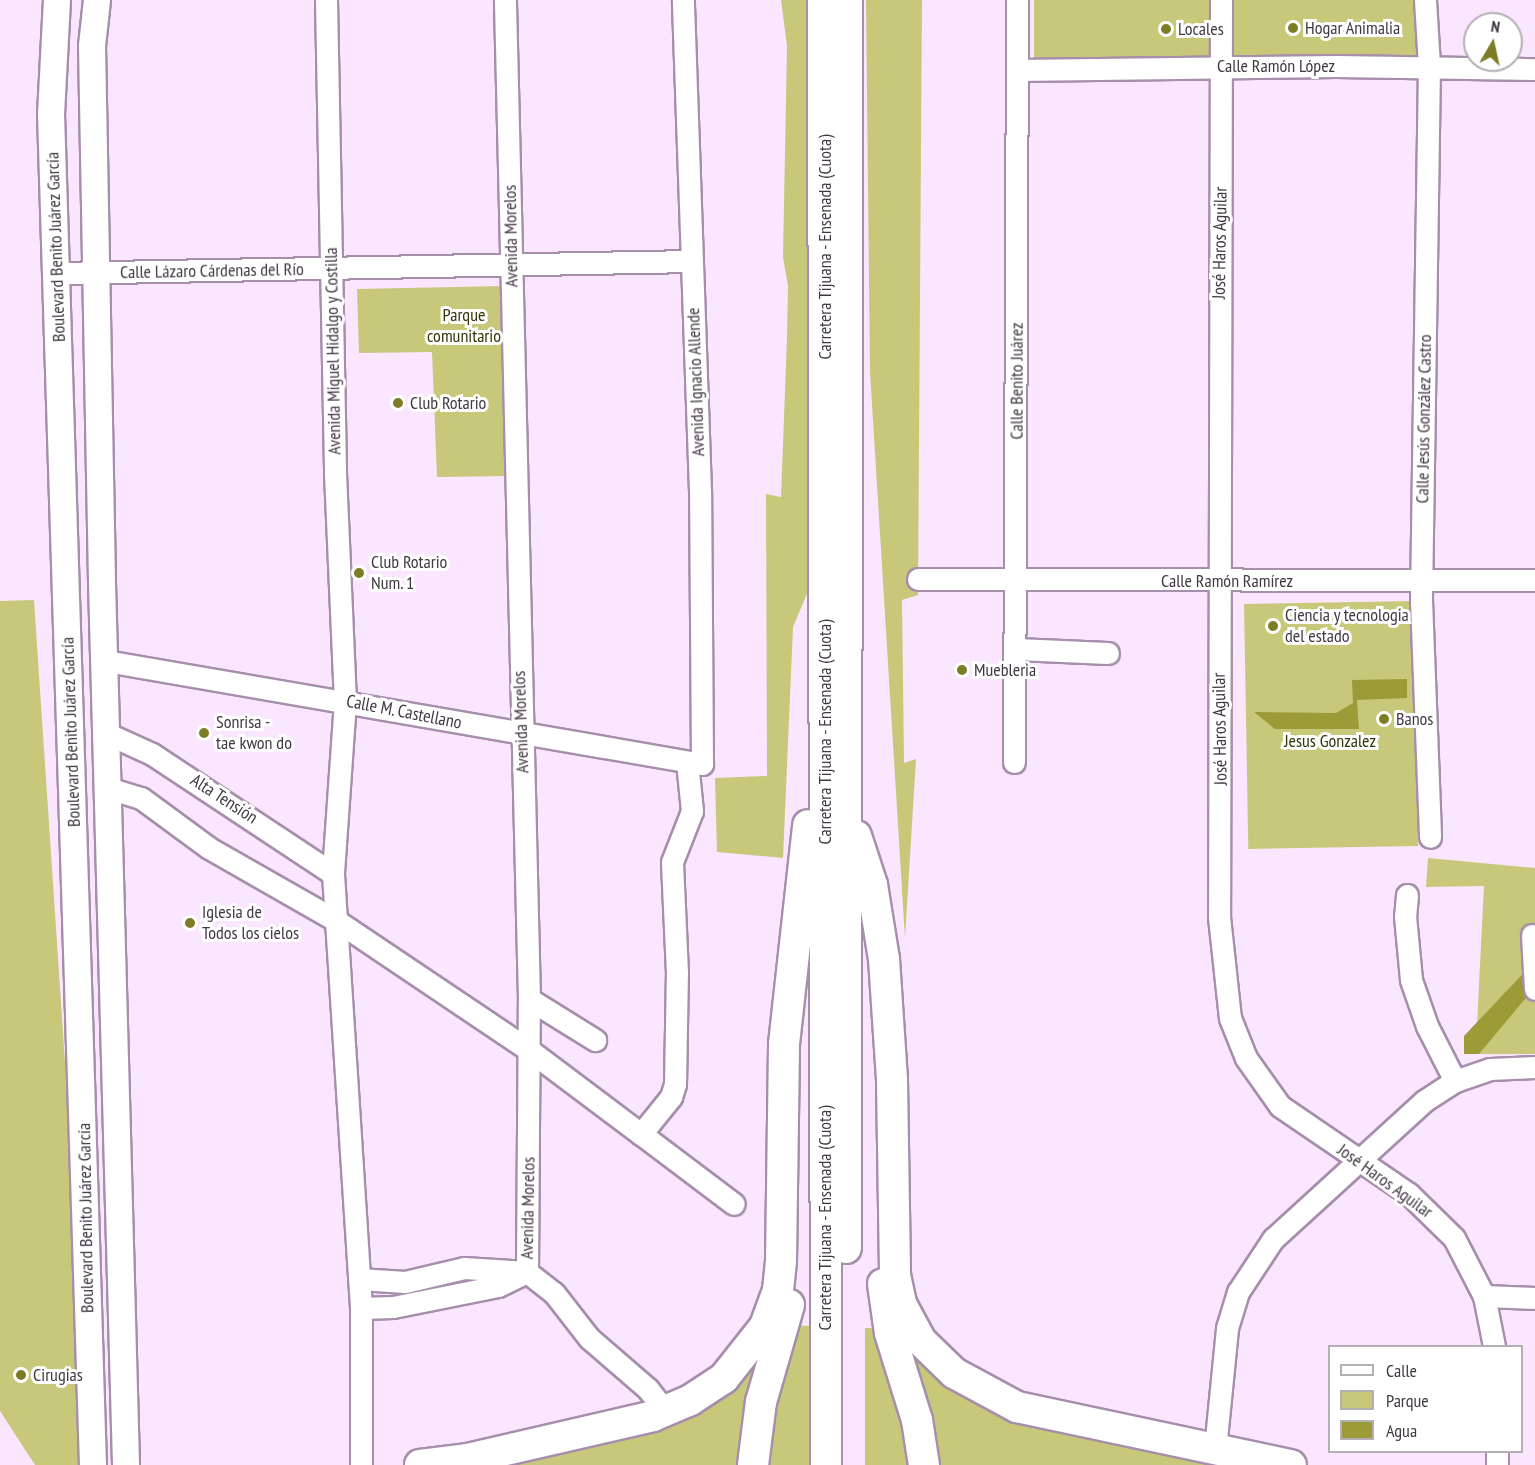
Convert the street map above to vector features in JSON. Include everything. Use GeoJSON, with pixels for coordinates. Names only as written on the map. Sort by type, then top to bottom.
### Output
{"type":"FeatureCollection","features":[{"type":"Feature","properties":{"kind":"highway","name":"Carretera Tijuana - Ensenada (Cuota)"},"geometry":{"type":"LineString","coordinates":[[823,0],[827,509],[823,761],[826,1465]]}},
{"type":"Feature","properties":{"kind":"highway","name":"Carretera Tijuana - Ensenada (Cuota)"},"geometry":{"type":"LineString","coordinates":[[846,1465],[847,0]]}},
{"type":"Feature","properties":{"kind":"highway"},"geometry":{"type":"LineString","coordinates":[[420,1465],[478,1456],[664,1411],[688,1401],[724,1378],[765,1326],[774,1306],[781,1261],[781,1097],[792,969],[808,818],[823,761]]}},
{"type":"Feature","properties":{"kind":"highway"},"geometry":{"type":"LineString","coordinates":[[847,813],[863,854],[880,922],[891,1069],[895,1275],[901,1304],[921,1341],[954,1373],[1017,1407],[1291,1465]]}},
{"type":"Feature","properties":{"kind":"highway"},"geometry":{"type":"LineString","coordinates":[[880,922],[875,981],[883,1298],[917,1420],[924,1465]]}},
{"type":"Feature","properties":{"kind":"highway"},"geometry":{"type":"LineString","coordinates":[[753,1465],[761,1402],[787,1313],[793,1277],[796,1037],[792,969]]}},
{"type":"Feature","properties":{"kind":"main road","name":"Boulevard Benito Juárez García"},"geometry":{"type":"LineString","coordinates":[[57,0],[51,114],[93,1465]]}},
{"type":"Feature","properties":{"kind":"main road","name":"Boulevard Benito Juárez García"},"geometry":{"type":"LineString","coordinates":[[97,0],[92,46],[126,1465]]}},
{"type":"Feature","properties":{"kind":"main road"},"geometry":{"type":"LineString","coordinates":[[76,893],[102,914],[112,953]]}},
{"type":"Feature","properties":{"kind":"street","name":"Avenida Miguel Hidalgo y Costilla"},"geometry":{"type":"LineString","coordinates":[[326,0],[345,701],[333,874],[361,1308],[361,1465]]}},
{"type":"Feature","properties":{"kind":"street","name":"Avenida Morelos"},"geometry":{"type":"LineString","coordinates":[[361,1308],[393,1307],[498,1286],[527,1272],[529,999],[505,0]]}},
{"type":"Feature","properties":{"kind":"street","name":"Avenida Ignacio Allende"},"geometry":{"type":"LineString","coordinates":[[641,1134],[671,1097],[675,1084],[677,973],[672,862],[692,811],[695,763],[692,261],[683,0]]}},
{"type":"Feature","properties":{"kind":"street","name":"Calle Benito Juárez"},"geometry":{"type":"LineString","coordinates":[[1014,762],[1017,579],[1017,0]]}},
{"type":"Feature","properties":{"kind":"street","name":"José Haros Aguilar"},"geometry":{"type":"LineString","coordinates":[[1221,0],[1219,917],[1230,1018],[1246,1058],[1264,1089],[1280,1106],[1409,1194],[1441,1222],[1466,1256],[1484,1296],[1494,1345]]}},
{"type":"Feature","properties":{"kind":"street","name":"Calle Jesús González Castro"},"geometry":{"type":"LineString","coordinates":[[1425,0],[1429,66],[1421,580],[1430,837]]}},
{"type":"Feature","properties":{"kind":"street","name":"Calle Ramón López"},"geometry":{"type":"LineString","coordinates":[[1017,70],[1222,66],[1429,66],[1535,69]]}},
{"type":"Feature","properties":{"kind":"street","name":"Calle Lázaro Cárdenas del Río"},"geometry":{"type":"LineString","coordinates":[[56,273],[692,261]]}},
{"type":"Feature","properties":{"kind":"street","name":"Calle Ramón Ramírez"},"geometry":{"type":"LineString","coordinates":[[918,579],[1535,580]]}},
{"type":"Feature","properties":{"kind":"street"},"geometry":{"type":"LineString","coordinates":[[1016,649],[1108,653]]}},
{"type":"Feature","properties":{"kind":"street","name":"Calle M. Castellano"},"geometry":{"type":"LineString","coordinates":[[106,661],[695,763]]}},
{"type":"Feature","properties":{"kind":"street","name":"Alta Tensión"},"geometry":{"type":"LineString","coordinates":[[108,734],[152,754],[333,874]]}},
{"type":"Feature","properties":{"kind":"street"},"geometry":{"type":"LineString","coordinates":[[108,788],[141,798],[209,848],[337,921],[529,1050],[734,1204]]}},
{"type":"Feature","properties":{"kind":"street"},"geometry":{"type":"LineString","coordinates":[[1407,895],[1405,916],[1411,980],[1427,1026],[1455,1081]]}},
{"type":"Feature","properties":{"kind":"street"},"geometry":{"type":"LineString","coordinates":[[1532,935],[1535,989]]}},
{"type":"Feature","properties":{"kind":"street"},"geometry":{"type":"LineString","coordinates":[[529,999],[595,1040]]}},
{"type":"Feature","properties":{"kind":"street"},"geometry":{"type":"LineString","coordinates":[[1215,1449],[1227,1328],[1238,1292],[1273,1239],[1360,1162],[1424,1101],[1455,1081],[1490,1069],[1535,1067]]}},
{"type":"Feature","properties":{"kind":"street"},"geometry":{"type":"LineString","coordinates":[[359,1279],[405,1282],[464,1268],[527,1272],[554,1293],[590,1338],[648,1389],[664,1411]]}},
{"type":"Feature","properties":{"kind":"street"},"geometry":{"type":"LineString","coordinates":[[1484,1296],[1535,1298]]}},
{"type":"Feature","properties":{"kind":"green space"},"geometry":{"type":"Polygon","coordinates":[[[781,0],[815,0],[816,461],[808,480],[809,589],[793,627],[783,858],[717,852],[715,778],[767,776],[766,494],[781,497],[788,286],[783,257],[787,46],[781,0]]]}},
{"type":"Feature","properties":{"kind":"green space"},"geometry":{"type":"Polygon","coordinates":[[[866,0],[922,0],[918,595],[902,600],[904,763],[916,759],[905,938],[870,372],[866,0]]]}},
{"type":"Feature","properties":{"kind":"green space"},"geometry":{"type":"Polygon","coordinates":[[[1034,0],[1420,0],[1420,60],[1034,60],[1034,0]]]}},
{"type":"Feature","properties":{"kind":"green space","name":"Parque comunitario"},"geometry":{"type":"Polygon","coordinates":[[[504,286],[507,476],[437,477],[432,352],[359,353],[357,289],[504,286]]]}},
{"type":"Feature","properties":{"kind":"green space"},"geometry":{"type":"Polygon","coordinates":[[[34,600],[92,1465],[35,1465],[0,1411],[0,601],[34,600]]]}},
{"type":"Feature","properties":{"kind":"green space","name":"Jesus Gonzalez"},"geometry":{"type":"Polygon","coordinates":[[[1414,601],[1418,846],[1248,849],[1244,604],[1414,601]]]}},
{"type":"Feature","properties":{"kind":"green space"},"geometry":{"type":"Polygon","coordinates":[[[1428,858],[1535,868],[1535,961],[1477,1025],[1484,886],[1426,887],[1428,858]]]}},
{"type":"Feature","properties":{"kind":"green space"},"geometry":{"type":"Polygon","coordinates":[[[1535,987],[1535,1054],[1479,1054],[1501,1024],[1535,987]]]}},
{"type":"Feature","properties":{"kind":"green space"},"geometry":{"type":"Polygon","coordinates":[[[792,1325],[809,1326],[811,1465],[766,1465],[761,1449],[792,1325]]]}},
{"type":"Feature","properties":{"kind":"green space"},"geometry":{"type":"Polygon","coordinates":[[[778,1328],[740,1438],[737,1465],[455,1465],[655,1420],[778,1328]]]}},
{"type":"Feature","properties":{"kind":"green space"},"geometry":{"type":"Polygon","coordinates":[[[865,1328],[883,1328],[908,1465],[865,1465],[865,1328]]]}},
{"type":"Feature","properties":{"kind":"green space"},"geometry":{"type":"Polygon","coordinates":[[[900,1328],[939,1379],[994,1412],[1230,1465],[934,1465],[933,1427],[900,1328]]]}},
{"type":"Feature","properties":{"kind":"water"},"geometry":{"type":"Polygon","coordinates":[[[1407,679],[1407,698],[1357,700],[1359,729],[1275,729],[1254,712],[1336,713],[1353,703],[1352,680],[1407,679]]]}},
{"type":"Feature","properties":{"kind":"water"},"geometry":{"type":"Polygon","coordinates":[[[1535,961],[1535,987],[1479,1054],[1464,1054],[1464,1036],[1535,961]]]}},
{"type":"Feature","properties":{"kind":"place","name":"Hogar Animalia"},"geometry":{"type":"Point","coordinates":[1293,28]}},
{"type":"Feature","properties":{"kind":"place","name":"Locales"},"geometry":{"type":"Point","coordinates":[1166,29]}},
{"type":"Feature","properties":{"kind":"place","name":"Club Rotario"},"geometry":{"type":"Point","coordinates":[398,403]}},
{"type":"Feature","properties":{"kind":"place","name":"Club Rotario Num. 1"},"geometry":{"type":"Point","coordinates":[359,573]}},
{"type":"Feature","properties":{"kind":"place","name":"Ciencia y tecnologia del estado"},"geometry":{"type":"Point","coordinates":[1273,626]}},
{"type":"Feature","properties":{"kind":"place","name":"Muebleria"},"geometry":{"type":"Point","coordinates":[962,670]}},
{"type":"Feature","properties":{"kind":"place","name":"Banos"},"geometry":{"type":"Point","coordinates":[1384,719]}},
{"type":"Feature","properties":{"kind":"place","name":"Sonrisa - tae kwon do"},"geometry":{"type":"Point","coordinates":[204,733]}},
{"type":"Feature","properties":{"kind":"place","name":"Iglesia de Todos los cielos"},"geometry":{"type":"Point","coordinates":[190,923]}},
{"type":"Feature","properties":{"kind":"place","name":"Cirugias"},"geometry":{"type":"Point","coordinates":[21,1375]}}]}
